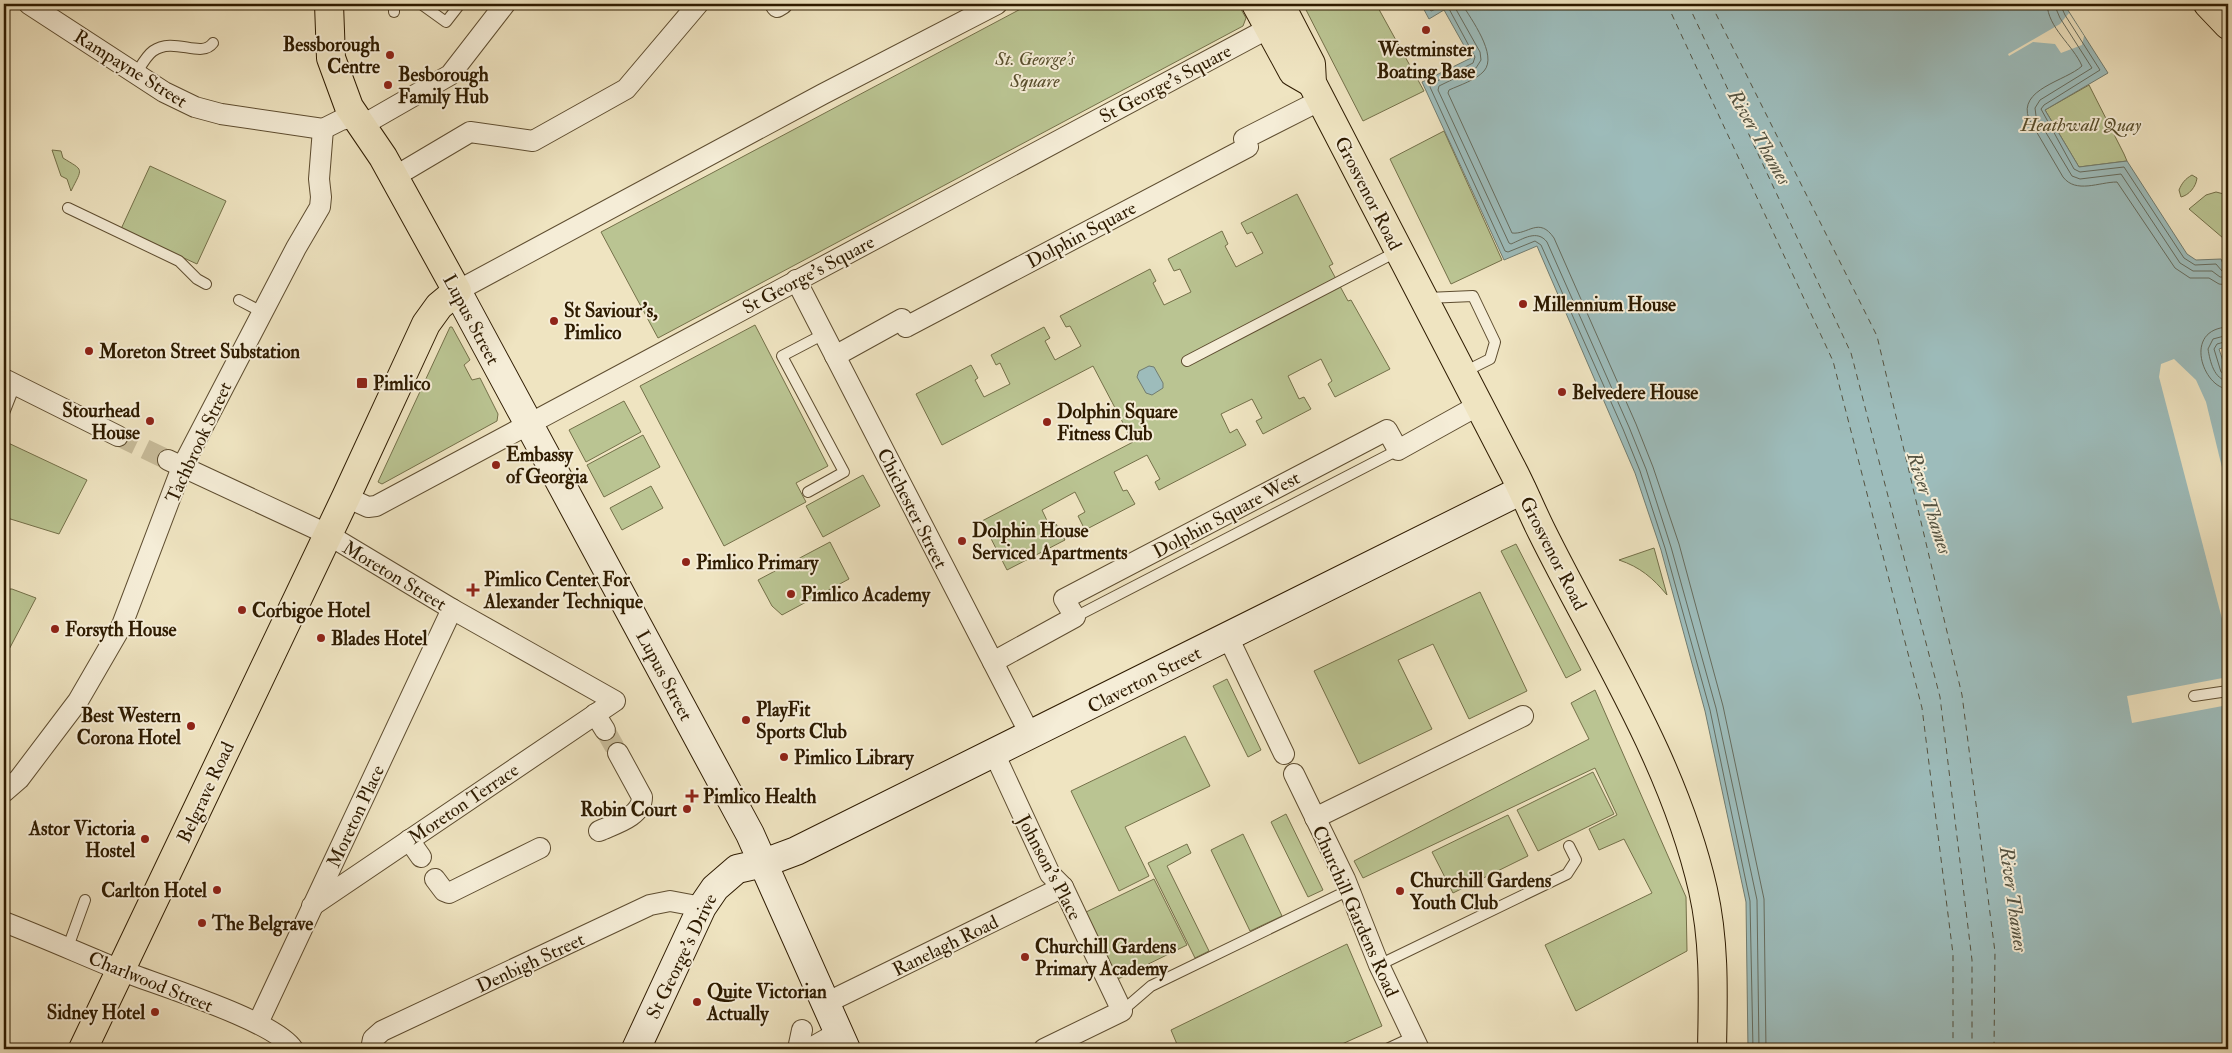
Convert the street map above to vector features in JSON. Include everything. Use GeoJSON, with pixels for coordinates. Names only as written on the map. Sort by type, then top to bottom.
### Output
{"type":"FeatureCollection","features":[{"type":"Feature","properties":{"kind":"main road","name":"Lupus Street"},"geometry":{"type":"LineString","coordinates":[[329,4],[331,58],[337,78],[358,121],[394,177],[457,291]]}},
{"type":"Feature","properties":{"kind":"main road","name":"Grosvenor Road"},"geometry":{"type":"LineString","coordinates":[[1256,4],[1274,16],[1311,64],[1316,91],[1479,405],[1662,767],[1681,812],[1703,892],[1713,963],[1712,1049]]}},
{"type":"Feature","properties":{"kind":"main road"},"geometry":{"type":"LineString","coordinates":[[2208,4],[2228,25]]}},
{"type":"Feature","properties":{"kind":"main road"},"geometry":{"type":"LineString","coordinates":[[327,534],[426,324],[439,306],[457,291]]}},
{"type":"Feature","properties":{"kind":"main road","name":"Belgrave Road"},"geometry":{"type":"LineString","coordinates":[[83,1049],[327,534]]}},
{"type":"Feature","properties":{"kind":"street","name":"Rampayne Street"},"geometry":{"type":"LineString","coordinates":[[29,4],[136,74],[195,107],[239,117],[322,129]]}},
{"type":"Feature","properties":{"kind":"street"},"geometry":{"type":"LineString","coordinates":[[322,129],[341,120],[358,121],[450,76],[505,4]]}},
{"type":"Feature","properties":{"kind":"street"},"geometry":{"type":"LineString","coordinates":[[394,177],[470,132],[533,141],[626,89],[698,4]]}},
{"type":"Feature","properties":{"kind":"street"},"geometry":{"type":"LineString","coordinates":[[775,4],[777,7],[782,4]]}},
{"type":"Feature","properties":{"kind":"street"},"geometry":{"type":"LineString","coordinates":[[457,291],[806,104],[998,4]]}},
{"type":"Feature","properties":{"kind":"street","name":"St George's Square"},"geometry":{"type":"LineString","coordinates":[[346,497],[368,507],[376,506],[796,280],[1274,16]]}},
{"type":"Feature","properties":{"kind":"street","name":"Dolphin Square"},"geometry":{"type":"LineString","coordinates":[[835,356],[902,319],[906,326],[1248,147],[1244,139],[1316,91]]}},
{"type":"Feature","properties":{"kind":"street","name":"Tachbrook Street"},"geometry":{"type":"LineString","coordinates":[[4,792],[19,779],[78,701],[122,624],[175,464],[320,207],[322,129]]}},
{"type":"Feature","properties":{"kind":"street","name":"Chichester Street"},"geometry":{"type":"LineString","coordinates":[[796,280],[1031,736]]}},
{"type":"Feature","properties":{"kind":"street","name":"Lupus Street"},"geometry":{"type":"LineString","coordinates":[[457,291],[667,679],[764,863],[843,1041]]}},
{"type":"Feature","properties":{"kind":"street"},"geometry":{"type":"LineString","coordinates":[[10,382],[118,436]]}},
{"type":"Feature","properties":{"kind":"street"},"geometry":{"type":"LineString","coordinates":[[1398,450],[1479,405]]}},
{"type":"Feature","properties":{"kind":"street","name":"Dolphin Square West"},"geometry":{"type":"LineString","coordinates":[[1075,617],[1064,599],[1379,434],[1387,430],[1398,450]]}},
{"type":"Feature","properties":{"kind":"street","name":"Moreton Street"},"geometry":{"type":"LineString","coordinates":[[175,464],[327,534],[452,609],[615,701]]}},
{"type":"Feature","properties":{"kind":"street","name":"Claverton Street"},"geometry":{"type":"LineString","coordinates":[[764,863],[796,852],[1522,490]]}},
{"type":"Feature","properties":{"kind":"street","name":"Moreton Place"},"geometry":{"type":"LineString","coordinates":[[258,1023],[452,609]]}},
{"type":"Feature","properties":{"kind":"street"},"geometry":{"type":"LineString","coordinates":[[992,662],[1075,617]]}},
{"type":"Feature","properties":{"kind":"street"},"geometry":{"type":"LineString","coordinates":[[1228,637],[1284,754]]}},
{"type":"Feature","properties":{"kind":"street","name":"Moreton Terrace"},"geometry":{"type":"LineString","coordinates":[[312,906],[409,840],[600,722],[615,701]]}},
{"type":"Feature","properties":{"kind":"street"},"geometry":{"type":"LineString","coordinates":[[1316,818],[1523,716]]}},
{"type":"Feature","properties":{"kind":"street"},"geometry":{"type":"LineString","coordinates":[[599,831],[636,812],[642,802],[642,797],[618,753]]}},
{"type":"Feature","properties":{"kind":"street","name":"Johnson's Place"},"geometry":{"type":"LineString","coordinates":[[994,753],[1050,874],[1063,887],[1122,1011]]}},
{"type":"Feature","properties":{"kind":"street","name":"Churchill Gardens Road"},"geometry":{"type":"LineString","coordinates":[[1294,774],[1349,890],[1379,966],[1416,1043]]}},
{"type":"Feature","properties":{"kind":"street"},"geometry":{"type":"LineString","coordinates":[[409,840],[421,858]]}},
{"type":"Feature","properties":{"kind":"street"},"geometry":{"type":"LineString","coordinates":[[435,879],[444,891],[449,893],[540,848]]}},
{"type":"Feature","properties":{"kind":"street","name":"St George's Drive"},"geometry":{"type":"LineString","coordinates":[[636,1049],[702,907],[715,888],[738,869],[764,863]]}},
{"type":"Feature","properties":{"kind":"street","name":"Ranelagh Road"},"geometry":{"type":"LineString","coordinates":[[826,1003],[1063,887]]}},
{"type":"Feature","properties":{"kind":"street","name":"Denbigh Street"},"geometry":{"type":"LineString","coordinates":[[371,1049],[373,1039],[382,1031],[650,905],[670,901],[702,907]]}},
{"type":"Feature","properties":{"kind":"street","name":"Charlwood Street"},"geometry":{"type":"LineString","coordinates":[[4,922],[120,970],[258,1023],[284,1039],[293,1049]]}},
{"type":"Feature","properties":{"kind":"street"},"geometry":{"type":"LineString","coordinates":[[1044,1049],[1122,1011]]}},
{"type":"Feature","properties":{"kind":"street"},"geometry":{"type":"LineString","coordinates":[[798,1049],[802,1030]]}},
{"type":"Feature","properties":{"kind":"street"},"geometry":{"type":"LineString","coordinates":[[809,1049],[843,1041]]}},
{"type":"Feature","properties":{"kind":"lane"},"geometry":{"type":"LineString","coordinates":[[421,4],[446,22],[460,4]]}},
{"type":"Feature","properties":{"kind":"lane"},"geometry":{"type":"LineString","coordinates":[[136,74],[154,50],[177,44],[201,51],[210,48],[214,43]]}},
{"type":"Feature","properties":{"kind":"lane"},"geometry":{"type":"LineString","coordinates":[[68,208],[179,260],[197,279],[206,284]]}},
{"type":"Feature","properties":{"kind":"lane"},"geometry":{"type":"LineString","coordinates":[[1187,361],[1399,250]]}},
{"type":"Feature","properties":{"kind":"lane"},"geometry":{"type":"LineString","coordinates":[[1424,299],[1472,296],[1495,342],[1490,358],[1462,372]]}},
{"type":"Feature","properties":{"kind":"lane"},"geometry":{"type":"LineString","coordinates":[[239,300],[262,312]]}},
{"type":"Feature","properties":{"kind":"lane"},"geometry":{"type":"LineString","coordinates":[[808,492],[844,472],[782,356],[824,334]]}},
{"type":"Feature","properties":{"kind":"lane"},"geometry":{"type":"LineString","coordinates":[[4,413],[10,382]]}},
{"type":"Feature","properties":{"kind":"lane"},"geometry":{"type":"LineString","coordinates":[[1075,617],[1222,536],[1398,450]]}},
{"type":"Feature","properties":{"kind":"lane"},"geometry":{"type":"LineString","coordinates":[[2194,696],[2228,691]]}},
{"type":"Feature","properties":{"kind":"lane"},"geometry":{"type":"LineString","coordinates":[[1379,966],[1567,874],[1576,860],[1569,846]]}},
{"type":"Feature","properties":{"kind":"lane"},"geometry":{"type":"LineString","coordinates":[[1122,1011],[1151,986],[1349,890]]}},
{"type":"Feature","properties":{"kind":"lane"},"geometry":{"type":"LineString","coordinates":[[68,947],[84,900]]}},
{"type":"Feature","properties":{"kind":"lane"},"geometry":{"type":"LineString","coordinates":[[1387,1049],[1416,1043]]}},
{"type":"Feature","properties":{"kind":"green space","name":"St. George's Square"},"geometry":{"type":"Polygon","coordinates":[[[1030,4],[1238,4],[1246,18],[1243,26],[658,338],[601,232],[1030,4]]]}},
{"type":"Feature","properties":{"kind":"green space"},"geometry":{"type":"Polygon","coordinates":[[[1303,4],[1376,4],[1424,91],[1363,121],[1303,4]]]}},
{"type":"Feature","properties":{"kind":"green space","name":"Heathwall Quay"},"geometry":{"type":"Polygon","coordinates":[[[2089,85],[2127,161],[2079,167],[2045,110],[2089,85]]]}},
{"type":"Feature","properties":{"kind":"green space"},"geometry":{"type":"Polygon","coordinates":[[[1444,131],[1502,260],[1451,284],[1390,159],[1444,131]]]}},
{"type":"Feature","properties":{"kind":"green space"},"geometry":{"type":"Polygon","coordinates":[[[52,150],[61,151],[63,158],[75,165],[79,170],[78,178],[71,191],[67,179],[61,176],[52,150]]]}},
{"type":"Feature","properties":{"kind":"green space"},"geometry":{"type":"Polygon","coordinates":[[[150,166],[226,201],[197,264],[121,229],[150,166]]]}},
{"type":"Feature","properties":{"kind":"green space"},"geometry":{"type":"Polygon","coordinates":[[[2192,175],[2197,178],[2194,187],[2181,197],[2180,188],[2192,175]]]}},
{"type":"Feature","properties":{"kind":"green space"},"geometry":{"type":"Polygon","coordinates":[[[2216,192],[2224,194],[2228,198],[2228,226],[2223,238],[2189,209],[2206,195],[2216,192]]]}},
{"type":"Feature","properties":{"kind":"green space"},"geometry":{"type":"Polygon","coordinates":[[[1297,194],[1333,264],[1329,266],[1348,301],[1351,300],[1390,369],[1335,397],[1328,384],[1332,381],[1321,359],[1288,376],[1299,399],[1304,397],[1311,409],[1263,434],[1256,421],[1262,418],[1252,399],[1221,414],[1230,433],[1237,429],[1246,445],[1159,490],[1155,482],[1160,479],[1147,455],[1114,472],[1123,491],[1127,490],[1135,504],[1085,530],[1078,516],[1085,512],[1075,492],[1042,510],[1050,527],[1056,524],[1065,540],[1007,570],[982,521],[1133,442],[1093,366],[942,445],[916,394],[971,365],[978,378],[975,380],[984,397],[1010,384],[1000,363],[996,365],[991,355],[1044,327],[1050,338],[1045,341],[1055,360],[1081,346],[1070,326],[1066,327],[1060,316],[1150,269],[1156,281],[1153,283],[1164,305],[1191,292],[1180,269],[1174,271],[1168,259],[1222,231],[1228,244],[1225,246],[1236,267],[1263,253],[1252,232],[1247,234],[1241,223],[1297,194]]]}},
{"type":"Feature","properties":{"kind":"green space"},"geometry":{"type":"Polygon","coordinates":[[[755,325],[828,466],[796,483],[806,502],[724,546],[640,386],[755,325]]]}},
{"type":"Feature","properties":{"kind":"green space"},"geometry":{"type":"Polygon","coordinates":[[[450,327],[452,327],[470,360],[464,365],[472,380],[480,378],[498,414],[497,421],[382,484],[378,482],[450,327]]]}},
{"type":"Feature","properties":{"kind":"green space"},"geometry":{"type":"Polygon","coordinates":[[[624,401],[641,432],[586,462],[569,430],[624,401]]]}},
{"type":"Feature","properties":{"kind":"green space"},"geometry":{"type":"Polygon","coordinates":[[[643,435],[660,467],[604,497],[587,465],[643,435]]]}},
{"type":"Feature","properties":{"kind":"green space"},"geometry":{"type":"Polygon","coordinates":[[[4,441],[87,480],[59,534],[4,517],[4,441]]]}},
{"type":"Feature","properties":{"kind":"green space"},"geometry":{"type":"Polygon","coordinates":[[[863,475],[880,506],[823,537],[806,506],[863,475]]]}},
{"type":"Feature","properties":{"kind":"green space"},"geometry":{"type":"Polygon","coordinates":[[[651,486],[663,508],[622,530],[610,508],[651,486]]]}},
{"type":"Feature","properties":{"kind":"green space"},"geometry":{"type":"Polygon","coordinates":[[[830,542],[849,579],[782,615],[772,606],[758,580],[830,542]]]}},
{"type":"Feature","properties":{"kind":"green space"},"geometry":{"type":"Polygon","coordinates":[[[1516,544],[1581,670],[1566,678],[1501,551],[1516,544]]]}},
{"type":"Feature","properties":{"kind":"green space"},"geometry":{"type":"Polygon","coordinates":[[[1654,548],[1667,595],[1646,574],[1619,560],[1654,548]]]}},
{"type":"Feature","properties":{"kind":"green space"},"geometry":{"type":"Polygon","coordinates":[[[4,589],[12,589],[36,598],[4,659],[4,589]]]}},
{"type":"Feature","properties":{"kind":"green space"},"geometry":{"type":"Polygon","coordinates":[[[1480,592],[1527,691],[1469,719],[1433,644],[1398,660],[1432,729],[1359,764],[1314,671],[1480,592]]]}},
{"type":"Feature","properties":{"kind":"green space"},"geometry":{"type":"Polygon","coordinates":[[[1227,679],[1261,750],[1248,757],[1213,686],[1227,679]]]}},
{"type":"Feature","properties":{"kind":"green space"},"geometry":{"type":"Polygon","coordinates":[[[1595,690],[1686,897],[1687,951],[1576,1011],[1545,945],[1652,893],[1624,839],[1599,850],[1589,829],[1617,815],[1595,768],[1363,878],[1354,861],[1589,739],[1571,703],[1595,690]]]}},
{"type":"Feature","properties":{"kind":"green space"},"geometry":{"type":"Polygon","coordinates":[[[1185,736],[1210,786],[1125,827],[1149,876],[1119,891],[1071,791],[1185,736]]]}},
{"type":"Feature","properties":{"kind":"green space"},"geometry":{"type":"Polygon","coordinates":[[[1593,772],[1614,814],[1538,851],[1517,810],[1593,772]]]}},
{"type":"Feature","properties":{"kind":"green space"},"geometry":{"type":"Polygon","coordinates":[[[1286,814],[1323,890],[1308,897],[1271,822],[1286,814]]]}},
{"type":"Feature","properties":{"kind":"green space"},"geometry":{"type":"Polygon","coordinates":[[[1508,815],[1528,856],[1453,893],[1432,852],[1508,815]]]}},
{"type":"Feature","properties":{"kind":"green space"},"geometry":{"type":"Polygon","coordinates":[[[1243,834],[1282,916],[1250,931],[1211,850],[1243,834]]]}},
{"type":"Feature","properties":{"kind":"green space"},"geometry":{"type":"Polygon","coordinates":[[[1187,844],[1191,853],[1167,866],[1209,951],[1195,958],[1148,863],[1187,844]]]}},
{"type":"Feature","properties":{"kind":"green space"},"geometry":{"type":"Polygon","coordinates":[[[1154,879],[1187,945],[1116,980],[1084,913],[1154,879]]]}},
{"type":"Feature","properties":{"kind":"green space"},"geometry":{"type":"Polygon","coordinates":[[[1347,944],[1382,1026],[1331,1049],[1179,1049],[1171,1030],[1347,944]]]}},
{"type":"Feature","properties":{"kind":"water","name":"River Thames"},"geometry":{"type":"Polygon","coordinates":[[[1421,4],[2064,4],[2108,73],[2045,110],[2079,167],[2127,161],[2187,254],[2196,260],[2221,259],[2224,266],[2228,265],[2228,346],[2219,349],[2228,376],[2228,1049],[1748,1049],[1746,902],[1705,711],[1661,550],[1635,473],[1537,246],[1504,260],[1422,82],[1471,58],[1444,10],[1429,19],[1421,4]]]}},
{"type":"Feature","properties":{"kind":"water"},"geometry":{"type":"Polygon","coordinates":[[[1149,366],[1154,367],[1163,383],[1163,388],[1152,395],[1146,393],[1137,377],[1139,371],[1149,366]]]}},
{"type":"Feature","properties":{"kind":"pier"},"geometry":{"type":"Polygon","coordinates":[[[2069,13],[2084,36],[2082,45],[2061,53],[2055,44],[2033,42],[2009,56],[2008,54],[2060,24],[2069,13]]]}},
{"type":"Feature","properties":{"kind":"pier"},"geometry":{"type":"Polygon","coordinates":[[[2174,359],[2196,380],[2206,402],[2228,492],[2228,635],[2226,634],[2159,377],[2161,364],[2174,359]]]}},
{"type":"Feature","properties":{"kind":"pier"},"geometry":{"type":"Polygon","coordinates":[[[2228,677],[2228,705],[2132,723],[2127,696],[2228,677]]]}},
{"type":"Feature","properties":{"kind":"ferry route"},"geometry":{"type":"LineString","coordinates":[[1667,4],[1833,361],[1922,708],[1953,954],[1953,1049]]}},
{"type":"Feature","properties":{"kind":"ferry route"},"geometry":{"type":"LineString","coordinates":[[1688,4],[1851,353],[1940,697],[1972,960],[1972,1049]]}},
{"type":"Feature","properties":{"kind":"ferry route"},"geometry":{"type":"LineString","coordinates":[[1711,4],[1877,336],[1962,695],[1995,952],[1994,1049]]}},
{"type":"Feature","properties":{"kind":"tunnel"},"geometry":{"type":"LineString","coordinates":[[118,436],[168,460]]}},
{"type":"Feature","properties":{"kind":"tunnel"},"geometry":{"type":"LineString","coordinates":[[605,730],[618,753]]}},
{"type":"Feature","properties":{"kind":"place","name":"Westminster Boating Base"},"geometry":{"type":"Point","coordinates":[1426,30]}},
{"type":"Feature","properties":{"kind":"place","name":"Bessborough Centre"},"geometry":{"type":"Point","coordinates":[390,55]}},
{"type":"Feature","properties":{"kind":"place","name":"Besborough Family Hub"},"geometry":{"type":"Point","coordinates":[388,85]}},
{"type":"Feature","properties":{"kind":"place","name":"Millennium House"},"geometry":{"type":"Point","coordinates":[1523,304]}},
{"type":"Feature","properties":{"kind":"place","name":"St Saviour's, Pimlico"},"geometry":{"type":"Point","coordinates":[554,321]}},
{"type":"Feature","properties":{"kind":"place","name":"Moreton Street Substation"},"geometry":{"type":"Point","coordinates":[89,351]}},
{"type":"Feature","properties":{"kind":"place","name":"Pimlico"},"geometry":{"type":"Point","coordinates":[362,383]}},
{"type":"Feature","properties":{"kind":"place","name":"Belvedere House"},"geometry":{"type":"Point","coordinates":[1562,392]}},
{"type":"Feature","properties":{"kind":"place","name":"Stourhead House"},"geometry":{"type":"Point","coordinates":[150,421]}},
{"type":"Feature","properties":{"kind":"place","name":"Dolphin Square Fitness Club"},"geometry":{"type":"Point","coordinates":[1047,422]}},
{"type":"Feature","properties":{"kind":"place","name":"Embassy of Georgia"},"geometry":{"type":"Point","coordinates":[496,465]}},
{"type":"Feature","properties":{"kind":"place","name":"Dolphin House Serviced Apartments"},"geometry":{"type":"Point","coordinates":[962,541]}},
{"type":"Feature","properties":{"kind":"place","name":"Pimlico Primary"},"geometry":{"type":"Point","coordinates":[686,562]}},
{"type":"Feature","properties":{"kind":"place","name":"Pimlico Center For Alexander Technique"},"geometry":{"type":"Point","coordinates":[473,590]}},
{"type":"Feature","properties":{"kind":"place","name":"Pimlico Academy"},"geometry":{"type":"Point","coordinates":[791,594]}},
{"type":"Feature","properties":{"kind":"place","name":"Corbigoe Hotel"},"geometry":{"type":"Point","coordinates":[242,610]}},
{"type":"Feature","properties":{"kind":"place","name":"Forsyth House"},"geometry":{"type":"Point","coordinates":[55,629]}},
{"type":"Feature","properties":{"kind":"place","name":"Blades Hotel"},"geometry":{"type":"Point","coordinates":[321,638]}},
{"type":"Feature","properties":{"kind":"place","name":"PlayFit Sports Club"},"geometry":{"type":"Point","coordinates":[746,720]}},
{"type":"Feature","properties":{"kind":"place","name":"Best Western Corona Hotel"},"geometry":{"type":"Point","coordinates":[191,726]}},
{"type":"Feature","properties":{"kind":"place","name":"Pimlico Library"},"geometry":{"type":"Point","coordinates":[784,757]}},
{"type":"Feature","properties":{"kind":"place","name":"Pimlico Health"},"geometry":{"type":"Point","coordinates":[692,796]}},
{"type":"Feature","properties":{"kind":"place","name":"Robin Court"},"geometry":{"type":"Point","coordinates":[687,809]}},
{"type":"Feature","properties":{"kind":"place","name":"Astor Victoria Hostel"},"geometry":{"type":"Point","coordinates":[145,839]}},
{"type":"Feature","properties":{"kind":"place","name":"Carlton Hotel"},"geometry":{"type":"Point","coordinates":[217,890]}},
{"type":"Feature","properties":{"kind":"place","name":"Churchill Gardens Youth Club"},"geometry":{"type":"Point","coordinates":[1400,891]}},
{"type":"Feature","properties":{"kind":"place","name":"The Belgrave"},"geometry":{"type":"Point","coordinates":[202,923]}},
{"type":"Feature","properties":{"kind":"place","name":"Churchill Gardens Primary Academy"},"geometry":{"type":"Point","coordinates":[1025,957]}},
{"type":"Feature","properties":{"kind":"place","name":"Quite Victorian Actually"},"geometry":{"type":"Point","coordinates":[697,1002]}},
{"type":"Feature","properties":{"kind":"place","name":"Sidney Hotel"},"geometry":{"type":"Point","coordinates":[155,1012]}}]}
